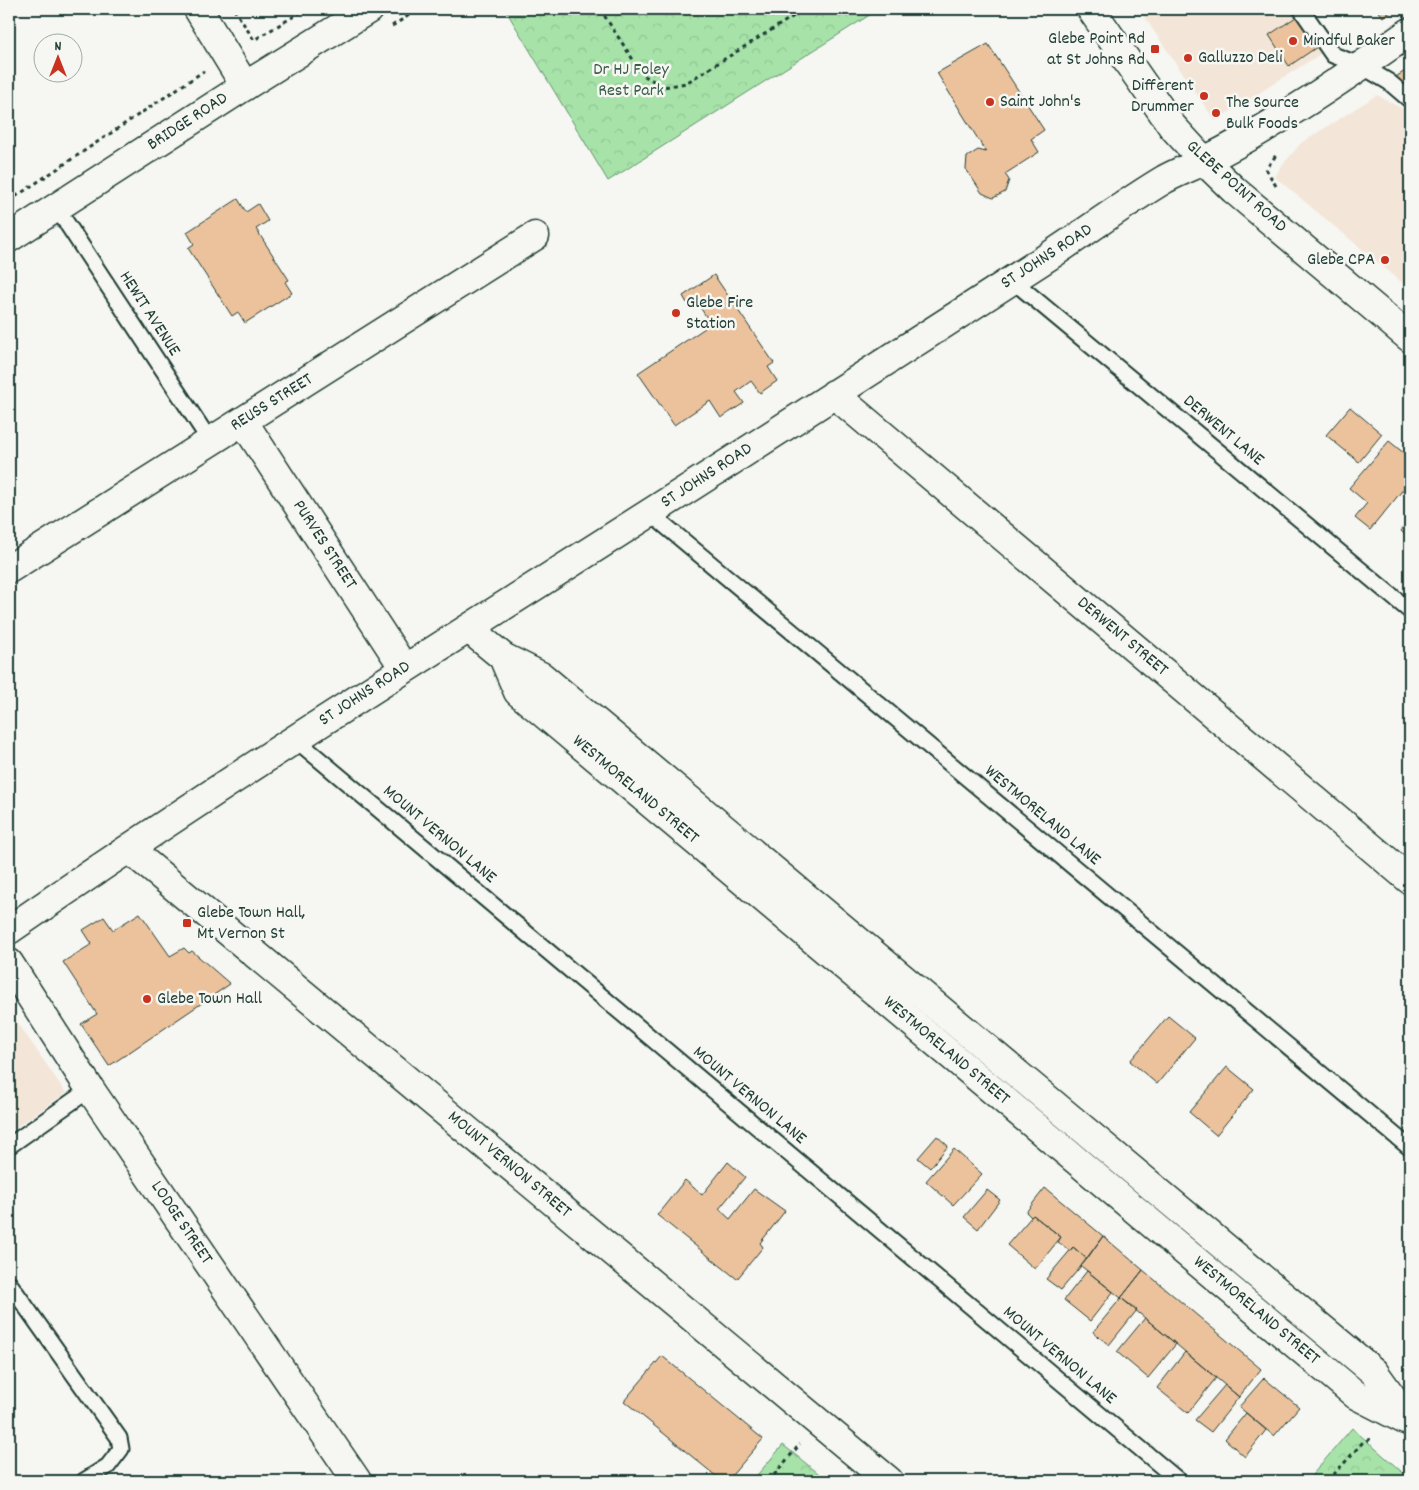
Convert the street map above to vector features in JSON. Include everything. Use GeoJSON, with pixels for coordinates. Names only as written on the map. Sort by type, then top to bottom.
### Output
{"type":"FeatureCollection","features":[{"type":"Feature","properties":{"kind":"street"},"geometry":{"type":"LineString","coordinates":[[198,9],[245,86]]}},
{"type":"Feature","properties":{"kind":"street","name":"BRIDGE ROAD"},"geometry":{"type":"LineString","coordinates":[[9,238],[245,86],[369,9]]}},
{"type":"Feature","properties":{"kind":"street","name":"GLEBE POINT ROAD"},"geometry":{"type":"LineString","coordinates":[[1091,9],[1175,130],[1204,161],[1238,193],[1410,338]]}},
{"type":"Feature","properties":{"kind":"street","name":"ST JOHNS ROAD"},"geometry":{"type":"LineString","coordinates":[[9,930],[93,872],[404,668],[469,629],[650,513],[1158,184],[1239,143],[1362,66],[1410,32]]}},
{"type":"Feature","properties":{"kind":"street","name":"REUSS STREET"},"geometry":{"type":"LineString","coordinates":[[9,569],[535,236]]}},
{"type":"Feature","properties":{"kind":"street","name":"DERWENT STREET"},"geometry":{"type":"LineString","coordinates":[[834,394],[1410,880]]}},
{"type":"Feature","properties":{"kind":"street","name":"PURVES STREET"},"geometry":{"type":"LineString","coordinates":[[243,421],[404,668]]}},
{"type":"Feature","properties":{"kind":"street","name":"WESTMORELAND STREET"},"geometry":{"type":"LineString","coordinates":[[469,629],[503,657],[518,692],[1356,1395],[1410,1422]]}},
{"type":"Feature","properties":{"kind":"street","name":"MOUNT VERNON STREET"},"geometry":{"type":"LineString","coordinates":[[129,850],[888,1481]]}},
{"type":"Feature","properties":{"kind":"street","name":"LODGE STREET"},"geometry":{"type":"LineString","coordinates":[[9,963],[90,1089],[357,1481]]}},
{"type":"Feature","properties":{"kind":"lane"},"geometry":{"type":"LineString","coordinates":[[1301,9],[1332,55],[1362,66],[1389,82],[1410,100]]}},
{"type":"Feature","properties":{"kind":"lane","name":"HEWIT AVENUE"},"geometry":{"type":"LineString","coordinates":[[56,207],[210,441]]}},
{"type":"Feature","properties":{"kind":"lane","name":"DERWENT LANE"},"geometry":{"type":"LineString","coordinates":[[1012,280],[1410,611]]}},
{"type":"Feature","properties":{"kind":"lane","name":"WESTMORELAND LANE"},"geometry":{"type":"LineString","coordinates":[[650,513],[1410,1148]]}},
{"type":"Feature","properties":{"kind":"lane","name":"MOUNT VERNON LANE"},"geometry":{"type":"LineString","coordinates":[[295,739],[1179,1481]]}},
{"type":"Feature","properties":{"kind":"lane"},"geometry":{"type":"LineString","coordinates":[[9,1146],[90,1089]]}},
{"type":"Feature","properties":{"kind":"lane"},"geometry":{"type":"LineString","coordinates":[[9,1283],[118,1438],[121,1449],[108,1466],[84,1481]]}},
{"type":"Feature","properties":{"kind":"path"},"geometry":{"type":"LineString","coordinates":[[234,9],[254,40],[306,9]]}},
{"type":"Feature","properties":{"kind":"path"},"geometry":{"type":"LineString","coordinates":[[535,9],[538,14],[546,9]]}},
{"type":"Feature","properties":{"kind":"path"},"geometry":{"type":"LineString","coordinates":[[600,9],[643,75],[664,88],[686,83],[805,9]]}},
{"type":"Feature","properties":{"kind":"path"},"geometry":{"type":"LineString","coordinates":[[9,201],[210,68]]}},
{"type":"Feature","properties":{"kind":"path"},"geometry":{"type":"LineString","coordinates":[[769,1481],[818,1422]]}},
{"type":"Feature","properties":{"kind":"path"},"geometry":{"type":"LineString","coordinates":[[1328,1481],[1363,1442],[1370,1439]]}},
{"type":"Feature","properties":{"kind":"shaded area"},"geometry":{"type":"Polygon","coordinates":[[[1139,9],[1292,9],[1322,53],[1215,121],[1139,9]]]}},
{"type":"Feature","properties":{"kind":"shaded area"},"geometry":{"type":"Polygon","coordinates":[[[1377,95],[1410,113],[1410,289],[1275,177],[1301,143],[1377,95]]]}},
{"type":"Feature","properties":{"kind":"shaded area"},"geometry":{"type":"Polygon","coordinates":[[[9,1010],[66,1093],[9,1132],[9,1010]]]}},
{"type":"Feature","properties":{"kind":"green space","name":"Dr HJ Foley Rest Park"},"geometry":{"type":"Polygon","coordinates":[[[505,9],[879,9],[608,181],[505,9]]]}},
{"type":"Feature","properties":{"kind":"green space"},"geometry":{"type":"Polygon","coordinates":[[[1352,1428],[1410,1479],[1410,1481],[1307,1481],[1352,1428]]]}},
{"type":"Feature","properties":{"kind":"green space"},"geometry":{"type":"Polygon","coordinates":[[[783,1445],[828,1481],[752,1481],[783,1445]]]}},
{"type":"Feature","properties":{"kind":"building"},"geometry":{"type":"Polygon","coordinates":[[[1377,9],[1395,9],[1383,17],[1377,9]]]}},
{"type":"Feature","properties":{"kind":"building","name":"Mindful Baker"},"geometry":{"type":"Polygon","coordinates":[[[1296,17],[1317,47],[1289,66],[1269,35],[1296,17]]]}},
{"type":"Feature","properties":{"kind":"building","name":"Saint John's"},"geometry":{"type":"Polygon","coordinates":[[[988,44],[1044,130],[1031,139],[1039,152],[1005,174],[1009,180],[1005,192],[993,198],[982,193],[966,169],[967,157],[978,150],[986,152],[937,73],[988,44]]]}},
{"type":"Feature","properties":{"kind":"building"},"geometry":{"type":"Polygon","coordinates":[[[1410,68],[1410,92],[1394,78],[1410,68]]]}},
{"type":"Feature","properties":{"kind":"building"},"geometry":{"type":"Polygon","coordinates":[[[238,199],[246,212],[258,204],[268,221],[256,229],[289,280],[285,282],[292,293],[245,323],[238,312],[232,316],[188,248],[194,244],[187,232],[238,199]]]}},
{"type":"Feature","properties":{"kind":"building"},"geometry":{"type":"Polygon","coordinates":[[[714,275],[774,363],[768,367],[777,381],[760,393],[751,381],[736,392],[744,403],[721,418],[710,401],[674,425],[638,373],[711,324],[694,298],[687,303],[683,296],[714,275]]]}},
{"type":"Feature","properties":{"kind":"building"},"geometry":{"type":"Polygon","coordinates":[[[1350,407],[1382,434],[1359,462],[1326,435],[1350,407]]]}},
{"type":"Feature","properties":{"kind":"building"},"geometry":{"type":"Polygon","coordinates":[[[1389,441],[1410,458],[1410,481],[1370,530],[1355,518],[1367,503],[1349,488],[1389,441]]]}},
{"type":"Feature","properties":{"kind":"building"},"geometry":{"type":"Polygon","coordinates":[[[1410,520],[1410,539],[1401,531],[1410,520]]]}},
{"type":"Feature","properties":{"kind":"building","name":"Glebe Town Hall"},"geometry":{"type":"Polygon","coordinates":[[[140,913],[170,956],[184,948],[189,953],[192,951],[230,984],[109,1066],[81,1024],[97,1014],[63,962],[92,944],[83,930],[104,917],[113,930],[140,913]]]}},
{"type":"Feature","properties":{"kind":"building"},"geometry":{"type":"Polygon","coordinates":[[[1168,1016],[1195,1038],[1157,1084],[1130,1061],[1168,1016]]]}},
{"type":"Feature","properties":{"kind":"building"},"geometry":{"type":"Polygon","coordinates":[[[1227,1067],[1254,1089],[1216,1135],[1189,1112],[1227,1067]]]}},
{"type":"Feature","properties":{"kind":"building"},"geometry":{"type":"Polygon","coordinates":[[[937,1136],[948,1146],[930,1168],[918,1158],[937,1136]]]}},
{"type":"Feature","properties":{"kind":"building"},"geometry":{"type":"Polygon","coordinates":[[[954,1149],[982,1174],[953,1205],[926,1181],[954,1149]]]}},
{"type":"Feature","properties":{"kind":"building"},"geometry":{"type":"Polygon","coordinates":[[[728,1162],[745,1177],[719,1209],[730,1219],[754,1189],[785,1211],[760,1243],[763,1247],[737,1279],[657,1215],[685,1180],[702,1195],[728,1162]]]}},
{"type":"Feature","properties":{"kind":"building"},"geometry":{"type":"Polygon","coordinates":[[[1045,1188],[1103,1236],[1087,1259],[1073,1247],[1070,1251],[1058,1242],[1061,1237],[1033,1215],[1031,1217],[1026,1212],[1045,1188]]]}},
{"type":"Feature","properties":{"kind":"building"},"geometry":{"type":"Polygon","coordinates":[[[987,1190],[1000,1200],[978,1229],[964,1217],[987,1190]]]}},
{"type":"Feature","properties":{"kind":"building"},"geometry":{"type":"Polygon","coordinates":[[[1033,1215],[1061,1237],[1035,1269],[1007,1245],[1033,1215]]]}},
{"type":"Feature","properties":{"kind":"building"},"geometry":{"type":"Polygon","coordinates":[[[1103,1236],[1143,1270],[1121,1298],[1081,1266],[1103,1236]]]}},
{"type":"Feature","properties":{"kind":"building"},"geometry":{"type":"Polygon","coordinates":[[[1073,1247],[1087,1259],[1061,1290],[1046,1279],[1073,1247]]]}},
{"type":"Feature","properties":{"kind":"building"},"geometry":{"type":"Polygon","coordinates":[[[1143,1270],[1261,1369],[1239,1397],[1121,1298],[1143,1270]]]}},
{"type":"Feature","properties":{"kind":"building"},"geometry":{"type":"Polygon","coordinates":[[[1087,1271],[1113,1292],[1090,1321],[1064,1300],[1087,1271]]]}},
{"type":"Feature","properties":{"kind":"building"},"geometry":{"type":"Polygon","coordinates":[[[1121,1298],[1137,1310],[1109,1345],[1093,1332],[1121,1298]]]}},
{"type":"Feature","properties":{"kind":"building"},"geometry":{"type":"Polygon","coordinates":[[[1145,1318],[1176,1344],[1148,1378],[1117,1352],[1145,1318]]]}},
{"type":"Feature","properties":{"kind":"building"},"geometry":{"type":"Polygon","coordinates":[[[1185,1352],[1216,1378],[1188,1413],[1157,1388],[1185,1352]]]}},
{"type":"Feature","properties":{"kind":"building"},"geometry":{"type":"Polygon","coordinates":[[[662,1356],[763,1439],[727,1481],[722,1481],[624,1401],[662,1356]]]}},
{"type":"Feature","properties":{"kind":"building"},"geometry":{"type":"Polygon","coordinates":[[[1264,1378],[1299,1407],[1274,1436],[1239,1407],[1264,1378]]]}},
{"type":"Feature","properties":{"kind":"building"},"geometry":{"type":"Polygon","coordinates":[[[1225,1385],[1239,1397],[1211,1432],[1195,1420],[1225,1385]]]}},
{"type":"Feature","properties":{"kind":"building"},"geometry":{"type":"Polygon","coordinates":[[[1246,1413],[1266,1430],[1245,1457],[1225,1439],[1246,1413]]]}},
{"type":"Feature","properties":{"kind":"place","name":"Mindful Baker"},"geometry":{"type":"Point","coordinates":[1293,41]}},
{"type":"Feature","properties":{"kind":"place","name":"Glebe Point Rd at St Johns Rd"},"geometry":{"type":"Point","coordinates":[1155,49]}},
{"type":"Feature","properties":{"kind":"place","name":"Galluzzo Deli"},"geometry":{"type":"Point","coordinates":[1188,58]}},
{"type":"Feature","properties":{"kind":"place","name":"Different Drummer"},"geometry":{"type":"Point","coordinates":[1204,96]}},
{"type":"Feature","properties":{"kind":"place","name":"Saint John's"},"geometry":{"type":"Point","coordinates":[990,102]}},
{"type":"Feature","properties":{"kind":"place","name":"The Source Bulk Foods"},"geometry":{"type":"Point","coordinates":[1216,113]}},
{"type":"Feature","properties":{"kind":"place","name":"Glebe CPA"},"geometry":{"type":"Point","coordinates":[1385,260]}},
{"type":"Feature","properties":{"kind":"place","name":"Glebe Fire Station"},"geometry":{"type":"Point","coordinates":[676,313]}},
{"type":"Feature","properties":{"kind":"place","name":"Glebe Town Hall, Mt Vernon St"},"geometry":{"type":"Point","coordinates":[187,923]}},
{"type":"Feature","properties":{"kind":"place","name":"Glebe Town Hall"},"geometry":{"type":"Point","coordinates":[147,999]}}]}
